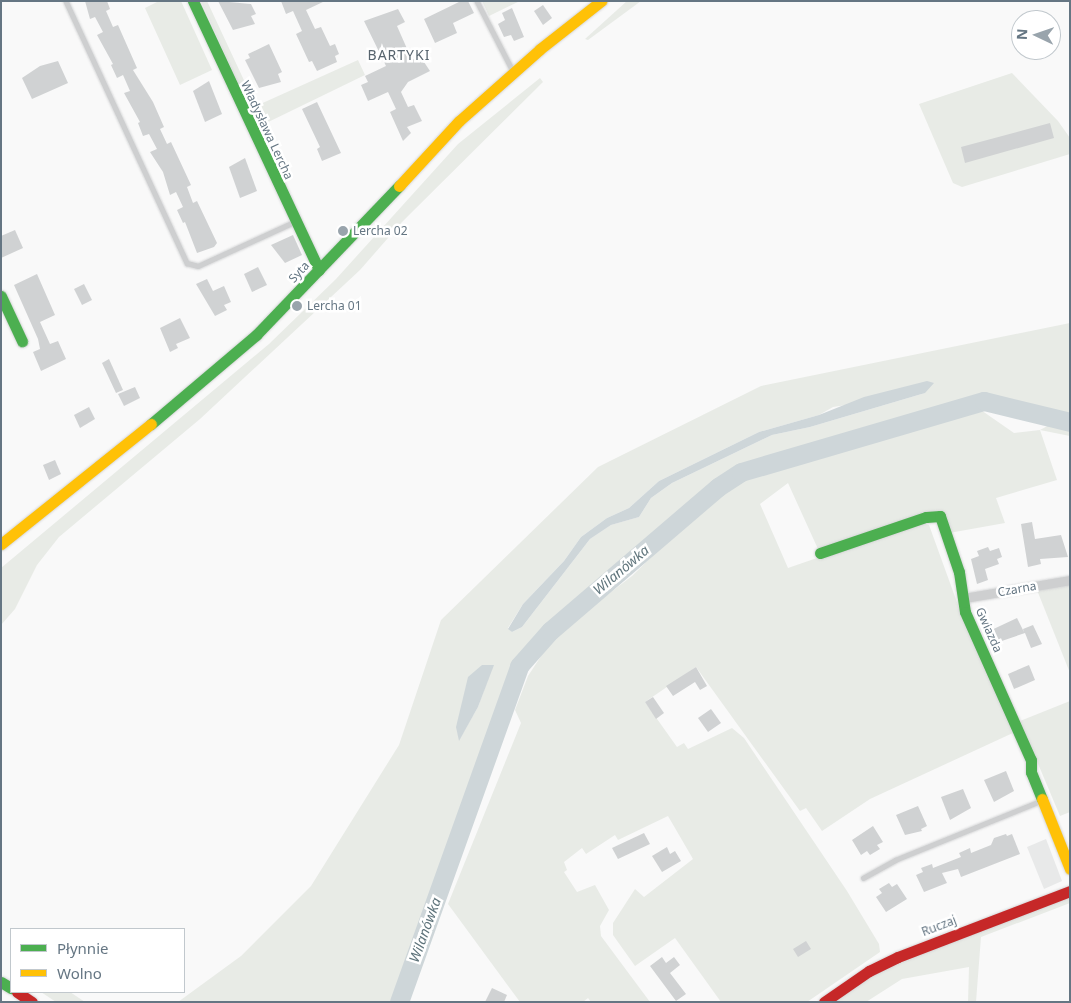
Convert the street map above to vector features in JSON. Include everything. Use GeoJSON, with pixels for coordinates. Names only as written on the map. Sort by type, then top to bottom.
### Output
{"type":"FeatureCollection","features":[{"type":"Feature","properties":{"kind":"street","name":"Władysława Lercha"},"geometry":{"type":"LineString","coordinates":[[193,1],[294,222],[319,270]]}},
{"type":"Feature","properties":{"kind":"street","name":"Syta"},"geometry":{"type":"LineString","coordinates":[[1,544],[190,394],[282,310],[414,166],[513,72],[601,1]]}},
{"type":"Feature","properties":{"kind":"street"},"geometry":{"type":"LineString","coordinates":[[1,296],[22,341]]}},
{"type":"Feature","properties":{"kind":"street","name":"Gwiazda"},"geometry":{"type":"LineString","coordinates":[[820,553],[938,515],[959,572],[965,612],[1031,760],[1031,772],[1070,869]]}},
{"type":"Feature","properties":{"kind":"street","name":"Czarna"},"geometry":{"type":"LineString","coordinates":[[964,598],[1070,580]]}},
{"type":"Feature","properties":{"kind":"street","name":"Ruczaj"},"geometry":{"type":"LineString","coordinates":[[824,1002],[893,959],[1070,890]]}},
{"type":"Feature","properties":{"kind":"street"},"geometry":{"type":"LineString","coordinates":[[18,993],[32,1002]]}},
{"type":"Feature","properties":{"kind":"lane"},"geometry":{"type":"LineString","coordinates":[[66,1],[188,263],[198,266],[294,222]]}},
{"type":"Feature","properties":{"kind":"lane"},"geometry":{"type":"LineString","coordinates":[[477,1],[513,72]]}},
{"type":"Feature","properties":{"kind":"lane"},"geometry":{"type":"LineString","coordinates":[[863,878],[895,860],[1042,801]]}},
{"type":"Feature","properties":{"kind":"shaded area"},"geometry":{"type":"Polygon","coordinates":[[[159,1],[181,1],[212,70],[180,85],[145,8],[159,1]]]}},
{"type":"Feature","properties":{"kind":"shaded area"},"geometry":{"type":"Polygon","coordinates":[[[201,1],[207,1],[256,106],[358,60],[365,75],[258,127],[201,1]]]}},
{"type":"Feature","properties":{"kind":"shaded area"},"geometry":{"type":"Polygon","coordinates":[[[482,1],[520,1],[489,16],[482,1]]]}},
{"type":"Feature","properties":{"kind":"shaded area"},"geometry":{"type":"Polygon","coordinates":[[[627,1],[641,1],[588,40],[585,39],[627,1]]]}},
{"type":"Feature","properties":{"kind":"shaded area"},"geometry":{"type":"Polygon","coordinates":[[[1012,73],[1058,121],[1070,138],[1070,154],[962,187],[953,183],[919,104],[1012,73]]]}},
{"type":"Feature","properties":{"kind":"shaded area"},"geometry":{"type":"Polygon","coordinates":[[[540,78],[543,82],[402,222],[360,270],[200,419],[59,537],[37,565],[15,609],[1,625],[1,568],[269,344],[336,279],[458,144],[540,78]]]}},
{"type":"Feature","properties":{"kind":"shaded area"},"geometry":{"type":"Polygon","coordinates":[[[1070,323],[1070,416],[983,397],[946,405],[737,466],[547,625],[513,671],[391,1002],[178,1002],[241,956],[311,886],[399,745],[441,620],[598,467],[761,386],[1070,323]],[[925,393],[833,407],[819,415],[759,432],[659,481],[629,508],[607,518],[581,537],[564,561],[523,604],[508,628],[512,632],[522,627],[590,539],[611,525],[639,517],[651,498],[672,483],[772,435],[810,427],[925,393]],[[482,665],[459,740],[478,707],[493,665],[482,665]]]}},
{"type":"Feature","properties":{"kind":"shaded area"},"geometry":{"type":"Polygon","coordinates":[[[927,381],[934,383],[925,393],[810,427],[772,435],[672,483],[651,498],[639,517],[611,525],[590,539],[522,627],[512,632],[508,629],[523,604],[564,561],[581,537],[607,518],[629,508],[659,481],[759,432],[819,415],[864,397],[927,381]]]}},
{"type":"Feature","properties":{"kind":"shaded area"},"geometry":{"type":"Polygon","coordinates":[[[978,408],[1014,433],[1040,430],[1057,480],[996,498],[1005,523],[949,533],[942,511],[818,549],[788,483],[760,504],[788,568],[921,522],[929,525],[958,605],[1015,732],[870,799],[822,831],[806,808],[800,811],[696,667],[645,702],[677,747],[684,743],[688,749],[732,728],[744,738],[847,891],[879,944],[880,952],[807,1002],[721,1002],[675,938],[635,966],[613,935],[613,923],[635,889],[644,897],[693,859],[668,816],[618,840],[615,835],[586,854],[582,848],[564,862],[567,870],[564,872],[577,892],[595,885],[609,910],[600,926],[601,936],[650,1002],[591,1002],[588,998],[583,1002],[520,1002],[448,904],[521,723],[515,710],[528,676],[555,635],[632,576],[680,529],[741,479],[978,408]]]}},
{"type":"Feature","properties":{"kind":"shaded area"},"geometry":{"type":"Polygon","coordinates":[[[1051,424],[1070,425],[1070,436],[1040,430],[1051,424]]]}},
{"type":"Feature","properties":{"kind":"shaded area"},"geometry":{"type":"Polygon","coordinates":[[[1070,583],[1070,673],[1037,590],[1070,583]]]}},
{"type":"Feature","properties":{"kind":"shaded area"},"geometry":{"type":"Polygon","coordinates":[[[482,665],[494,665],[478,707],[459,741],[456,727],[468,677],[482,665]]]}},
{"type":"Feature","properties":{"kind":"shaded area"},"geometry":{"type":"Polygon","coordinates":[[[1070,701],[1070,812],[1060,816],[1020,721],[1070,701]]]}},
{"type":"Feature","properties":{"kind":"shaded area"},"geometry":{"type":"Polygon","coordinates":[[[1046,839],[1062,881],[1044,889],[1027,847],[1046,839]]]}},
{"type":"Feature","properties":{"kind":"shaded area"},"geometry":{"type":"Polygon","coordinates":[[[1070,895],[1070,903],[981,937],[976,1002],[968,1002],[969,967],[902,979],[866,1002],[832,1002],[871,975],[1070,895]]]}},
{"type":"Feature","properties":{"kind":"shaded area"},"geometry":{"type":"Polygon","coordinates":[[[42,993],[72,993],[85,1002],[56,1002],[42,993]]]}},
{"type":"Feature","properties":{"kind":"building"},"geometry":{"type":"Polygon","coordinates":[[[85,1],[107,1],[110,9],[106,11],[113,27],[118,25],[137,68],[133,70],[153,102],[164,127],[160,129],[167,144],[171,142],[191,185],[187,187],[193,203],[197,201],[217,243],[214,247],[197,253],[185,222],[183,223],[177,210],[183,207],[176,192],[170,195],[163,172],[150,152],[157,149],[149,134],[143,136],[138,123],[140,122],[124,93],[130,91],[123,75],[117,78],[111,65],[113,64],[97,35],[103,32],[95,17],[90,19],[85,1]]]}},
{"type":"Feature","properties":{"kind":"building"},"geometry":{"type":"Polygon","coordinates":[[[218,1],[251,4],[256,14],[251,16],[255,24],[233,30],[218,1]]]}},
{"type":"Feature","properties":{"kind":"building"},"geometry":{"type":"Polygon","coordinates":[[[281,1],[325,1],[306,10],[315,29],[321,27],[330,46],[335,44],[339,54],[335,56],[337,62],[317,71],[312,61],[309,62],[296,34],[302,31],[293,11],[286,14],[281,1]]]}},
{"type":"Feature","properties":{"kind":"building"},"geometry":{"type":"Polygon","coordinates":[[[461,1],[468,1],[474,13],[453,23],[457,33],[435,43],[424,19],[461,1]]]}},
{"type":"Feature","properties":{"kind":"building"},"geometry":{"type":"Polygon","coordinates":[[[543,5],[552,18],[543,25],[534,11],[543,5]]]}},
{"type":"Feature","properties":{"kind":"building"},"geometry":{"type":"Polygon","coordinates":[[[512,8],[524,37],[514,41],[511,35],[504,37],[498,24],[505,20],[502,13],[512,8]]]}},
{"type":"Feature","properties":{"kind":"building"},"geometry":{"type":"Polygon","coordinates":[[[398,9],[405,22],[397,26],[412,60],[420,56],[430,71],[408,82],[401,92],[408,107],[414,105],[422,121],[407,127],[411,133],[403,141],[390,112],[396,109],[388,92],[368,101],[361,85],[368,82],[365,76],[386,66],[364,21],[398,9]]]}},
{"type":"Feature","properties":{"kind":"building"},"geometry":{"type":"Polygon","coordinates":[[[269,44],[282,72],[278,74],[281,82],[259,88],[245,60],[250,58],[248,54],[269,44]]]}},
{"type":"Feature","properties":{"kind":"building"},"geometry":{"type":"Polygon","coordinates":[[[58,61],[68,83],[32,99],[22,78],[40,66],[58,61]]]}},
{"type":"Feature","properties":{"kind":"building"},"geometry":{"type":"Polygon","coordinates":[[[209,81],[222,114],[205,122],[193,91],[209,81]]]}},
{"type":"Feature","properties":{"kind":"building"},"geometry":{"type":"Polygon","coordinates":[[[317,102],[341,153],[322,161],[317,149],[320,147],[302,109],[317,102]]]}},
{"type":"Feature","properties":{"kind":"building"},"geometry":{"type":"Polygon","coordinates":[[[1050,123],[1054,138],[965,163],[961,147],[1050,123]]]}},
{"type":"Feature","properties":{"kind":"building"},"geometry":{"type":"Polygon","coordinates":[[[245,158],[257,191],[240,198],[229,167],[245,158]]]}},
{"type":"Feature","properties":{"kind":"building"},"geometry":{"type":"Polygon","coordinates":[[[15,230],[23,248],[1,258],[1,236],[15,230]]]}},
{"type":"Feature","properties":{"kind":"building"},"geometry":{"type":"Polygon","coordinates":[[[293,235],[302,255],[285,263],[271,245],[293,235]]]}},
{"type":"Feature","properties":{"kind":"building"},"geometry":{"type":"Polygon","coordinates":[[[258,267],[267,285],[252,292],[244,274],[258,267]]]}},
{"type":"Feature","properties":{"kind":"building"},"geometry":{"type":"Polygon","coordinates":[[[37,274],[55,315],[40,322],[50,344],[58,341],[66,359],[41,371],[33,352],[40,349],[38,339],[14,285],[37,274]]]}},
{"type":"Feature","properties":{"kind":"building"},"geometry":{"type":"Polygon","coordinates":[[[207,279],[213,291],[224,286],[231,302],[224,305],[227,310],[215,316],[196,284],[207,279]]]}},
{"type":"Feature","properties":{"kind":"building"},"geometry":{"type":"Polygon","coordinates":[[[84,284],[92,300],[82,305],[74,289],[84,284]]]}},
{"type":"Feature","properties":{"kind":"building"},"geometry":{"type":"Polygon","coordinates":[[[180,318],[190,338],[176,344],[178,348],[170,352],[160,328],[180,318]]]}},
{"type":"Feature","properties":{"kind":"building"},"geometry":{"type":"Polygon","coordinates":[[[109,359],[123,390],[116,393],[102,363],[109,359]]]}},
{"type":"Feature","properties":{"kind":"building"},"geometry":{"type":"Polygon","coordinates":[[[135,387],[140,398],[124,406],[118,394],[135,387]]]}},
{"type":"Feature","properties":{"kind":"building"},"geometry":{"type":"Polygon","coordinates":[[[89,407],[95,419],[80,428],[74,415],[89,407]]]}},
{"type":"Feature","properties":{"kind":"building"},"geometry":{"type":"Polygon","coordinates":[[[55,460],[61,474],[49,480],[43,465],[55,460]]]}},
{"type":"Feature","properties":{"kind":"building"},"geometry":{"type":"Polygon","coordinates":[[[1032,522],[1035,539],[1061,535],[1068,557],[1040,559],[1041,564],[1028,567],[1021,524],[1032,522]]]}},
{"type":"Feature","properties":{"kind":"building"},"geometry":{"type":"Polygon","coordinates":[[[988,547],[990,551],[999,548],[1002,557],[997,559],[999,564],[985,569],[988,580],[977,584],[971,559],[979,556],[977,551],[988,547]]]}},
{"type":"Feature","properties":{"kind":"building"},"geometry":{"type":"Polygon","coordinates":[[[1017,618],[1024,632],[1023,629],[1033,625],[1042,644],[1031,648],[1025,633],[990,645],[985,633],[1017,618]]]}},
{"type":"Feature","properties":{"kind":"building"},"geometry":{"type":"Polygon","coordinates":[[[1029,665],[1035,680],[1014,689],[1008,674],[1029,665]]]}},
{"type":"Feature","properties":{"kind":"building"},"geometry":{"type":"Polygon","coordinates":[[[696,667],[707,686],[700,690],[695,682],[673,696],[666,686],[696,667]]]}},
{"type":"Feature","properties":{"kind":"building"},"geometry":{"type":"Polygon","coordinates":[[[653,697],[664,713],[656,719],[645,702],[653,697]]]}},
{"type":"Feature","properties":{"kind":"building"},"geometry":{"type":"Polygon","coordinates":[[[711,709],[721,723],[708,732],[698,718],[711,709]]]}},
{"type":"Feature","properties":{"kind":"building"},"geometry":{"type":"Polygon","coordinates":[[[1006,771],[1014,791],[994,802],[984,780],[1006,771]]]}},
{"type":"Feature","properties":{"kind":"building"},"geometry":{"type":"Polygon","coordinates":[[[963,789],[971,808],[950,820],[941,797],[963,789]]]}},
{"type":"Feature","properties":{"kind":"building"},"geometry":{"type":"Polygon","coordinates":[[[918,806],[927,826],[921,829],[922,831],[905,835],[896,815],[918,806]]]}},
{"type":"Feature","properties":{"kind":"building"},"geometry":{"type":"Polygon","coordinates":[[[873,826],[883,842],[877,845],[880,849],[870,855],[867,851],[861,855],[852,840],[873,826]]]}},
{"type":"Feature","properties":{"kind":"building"},"geometry":{"type":"Polygon","coordinates":[[[644,833],[650,844],[618,859],[612,848],[644,833]]]}},
{"type":"Feature","properties":{"kind":"building"},"geometry":{"type":"Polygon","coordinates":[[[1006,834],[1007,836],[1012,834],[1020,854],[961,877],[958,869],[942,873],[947,883],[924,892],[916,875],[923,872],[921,868],[932,864],[933,868],[961,857],[959,853],[970,848],[971,853],[991,845],[994,838],[1006,834]]]}},
{"type":"Feature","properties":{"kind":"building"},"geometry":{"type":"Polygon","coordinates":[[[667,847],[670,854],[675,851],[681,861],[662,872],[652,856],[667,847]]]}},
{"type":"Feature","properties":{"kind":"building"},"geometry":{"type":"Polygon","coordinates":[[[889,883],[892,887],[897,884],[907,899],[886,912],[876,897],[882,893],[879,889],[889,883]]]}},
{"type":"Feature","properties":{"kind":"building"},"geometry":{"type":"Polygon","coordinates":[[[806,941],[811,949],[798,957],[793,949],[806,941]]]}},
{"type":"Feature","properties":{"kind":"building"},"geometry":{"type":"Polygon","coordinates":[[[662,957],[666,963],[674,957],[680,965],[670,973],[686,994],[676,1001],[650,966],[662,957]]]}},
{"type":"Feature","properties":{"kind":"building"},"geometry":{"type":"Polygon","coordinates":[[[492,988],[507,995],[504,1002],[485,1002],[492,988]]]}},
{"type":"Feature","properties":{"kind":"waterway","name":"Wilanówka"},"geometry":{"type":"LineString","coordinates":[[399,1002],[519,666],[550,631],[718,487],[741,472],[984,401],[1070,422]]}},
{"type":"Feature","properties":{"kind":"traffic: fast"},"geometry":{"type":"LineString","coordinates":[[193,1],[319,270]]}},
{"type":"Feature","properties":{"kind":"traffic: fast"},"geometry":{"type":"LineString","coordinates":[[151,424],[256,335],[399,186]]}},
{"type":"Feature","properties":{"kind":"traffic: fast"},"geometry":{"type":"LineString","coordinates":[[1,296],[22,341]]}},
{"type":"Feature","properties":{"kind":"traffic: fast"},"geometry":{"type":"LineString","coordinates":[[820,553],[926,517],[940,516],[959,572],[965,612],[1031,760],[1031,772],[1042,799]]}},
{"type":"Feature","properties":{"kind":"traffic: fast"},"geometry":{"type":"LineString","coordinates":[[1,982],[10,987]]}},
{"type":"Feature","properties":{"kind":"traffic: slow"},"geometry":{"type":"LineString","coordinates":[[399,186],[459,121],[540,49],[601,1]]}},
{"type":"Feature","properties":{"kind":"traffic: slow"},"geometry":{"type":"LineString","coordinates":[[1,544],[151,424]]}},
{"type":"Feature","properties":{"kind":"traffic: slow"},"geometry":{"type":"LineString","coordinates":[[1042,799],[1070,869]]}},
{"type":"Feature","properties":{"kind":"traffic: jam"},"geometry":{"type":"LineString","coordinates":[[824,1002],[869,971],[898,957],[1070,891]]}},
{"type":"Feature","properties":{"kind":"traffic: jam"},"geometry":{"type":"LineString","coordinates":[[18,993],[32,1002]]}},
{"type":"Feature","properties":{"kind":"place","name":"Lercha 02"},"geometry":{"type":"Point","coordinates":[343,231]}},
{"type":"Feature","properties":{"kind":"place","name":"Lercha 01"},"geometry":{"type":"Point","coordinates":[297,306]}},
{"type":"Feature","properties":{"kind":"district","name":"BARTYKI"},"geometry":{"type":"Point","coordinates":[399,55]}}]}
